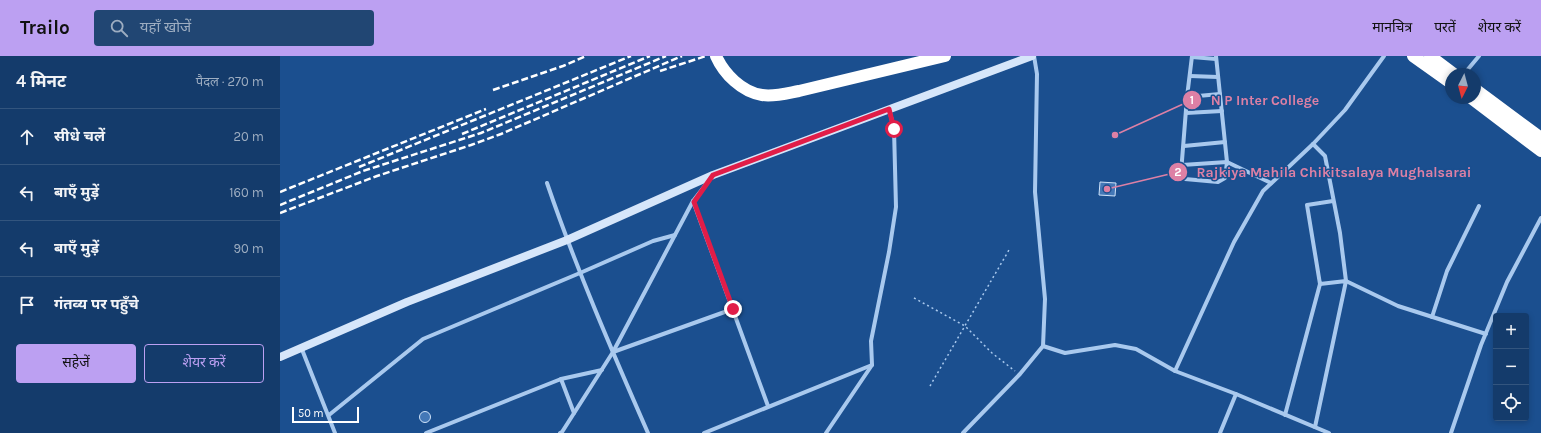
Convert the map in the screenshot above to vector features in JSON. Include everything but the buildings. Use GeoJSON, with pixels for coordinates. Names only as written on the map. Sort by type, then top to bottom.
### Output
{"type":"FeatureCollection","features":[{"type":"Feature","properties":{"kind":"highway"},"geometry":{"type":"LineString","coordinates":[[717,58],[728,74],[748,91],[763,95],[781,95],[799,92],[945,56]]}},
{"type":"Feature","properties":{"kind":"highway"},"geometry":{"type":"LineString","coordinates":[[1413,56],[1445,79]]}},
{"type":"Feature","properties":{"kind":"highway"},"geometry":{"type":"LineString","coordinates":[[1430,56],[1446,68]]}},
{"type":"Feature","properties":{"kind":"highway"},"geometry":{"type":"LineString","coordinates":[[1481,93],[1541,138]]}},
{"type":"Feature","properties":{"kind":"highway"},"geometry":{"type":"LineString","coordinates":[[1479,104],[1541,151]]}},
{"type":"Feature","properties":{"kind":"street"},"geometry":{"type":"LineString","coordinates":[[280,357],[301,346],[407,302],[567,240],[713,175],[1033,56],[1037,74],[1035,192],[1045,299],[1043,346],[1020,374],[963,433]]}},
{"type":"Feature","properties":{"kind":"street"},"geometry":{"type":"LineString","coordinates":[[1192,56],[1216,57],[1227,162],[1225,178],[1218,182],[1185,179],[1181,174],[1192,56]]}},
{"type":"Feature","properties":{"kind":"street"},"geometry":{"type":"LineString","coordinates":[[1175,371],[1234,242],[1263,191],[1313,144],[1345,110],[1384,56]]}},
{"type":"Feature","properties":{"kind":"street"},"geometry":{"type":"LineString","coordinates":[[1469,68],[1479,56]]}},
{"type":"Feature","properties":{"kind":"street"},"geometry":{"type":"LineString","coordinates":[[1190,76],[1218,77]]}},
{"type":"Feature","properties":{"kind":"street"},"geometry":{"type":"LineString","coordinates":[[1187,97],[1220,94]]}},
{"type":"Feature","properties":{"kind":"street"},"geometry":{"type":"LineString","coordinates":[[826,433],[872,365],[872,341],[896,208],[894,129],[889,109]]}},
{"type":"Feature","properties":{"kind":"street"},"geometry":{"type":"LineString","coordinates":[[1186,113],[1222,111]]}},
{"type":"Feature","properties":{"kind":"street"},"geometry":{"type":"LineString","coordinates":[[1184,146],[1225,142]]}},
{"type":"Feature","properties":{"kind":"street"},"geometry":{"type":"LineString","coordinates":[[1313,144],[1325,156],[1340,233],[1346,281],[1316,427]]}},
{"type":"Feature","properties":{"kind":"street"},"geometry":{"type":"LineString","coordinates":[[1182,165],[1227,162],[1271,183]]}},
{"type":"Feature","properties":{"kind":"street"},"geometry":{"type":"LineString","coordinates":[[561,433],[613,352],[694,202],[713,175]]}},
{"type":"Feature","properties":{"kind":"street"},"geometry":{"type":"LineString","coordinates":[[547,183],[580,273],[648,433]]}},
{"type":"Feature","properties":{"kind":"street"},"geometry":{"type":"LineString","coordinates":[[1285,415],[1320,284],[1307,205],[1333,201]]}},
{"type":"Feature","properties":{"kind":"street"},"geometry":{"type":"LineString","coordinates":[[694,202],[768,406]]}},
{"type":"Feature","properties":{"kind":"street"},"geometry":{"type":"LineString","coordinates":[[1432,317],[1447,271],[1479,206]]}},
{"type":"Feature","properties":{"kind":"street"},"geometry":{"type":"LineString","coordinates":[[1451,433],[1486,334],[1507,282],[1541,218]]}},
{"type":"Feature","properties":{"kind":"street"},"geometry":{"type":"LineString","coordinates":[[328,415],[423,339],[653,241],[675,236]]}},
{"type":"Feature","properties":{"kind":"street"},"geometry":{"type":"LineString","coordinates":[[1320,284],[1346,281],[1398,306],[1486,334]]}},
{"type":"Feature","properties":{"kind":"street"},"geometry":{"type":"LineString","coordinates":[[613,352],[733,309]]}},
{"type":"Feature","properties":{"kind":"street"},"geometry":{"type":"LineString","coordinates":[[1043,346],[1065,353],[1115,344],[1136,349],[1175,371],[1236,394],[1329,433]]}},
{"type":"Feature","properties":{"kind":"street"},"geometry":{"type":"LineString","coordinates":[[301,346],[335,433]]}},
{"type":"Feature","properties":{"kind":"street"},"geometry":{"type":"LineString","coordinates":[[704,433],[872,365]]}},
{"type":"Feature","properties":{"kind":"street"},"geometry":{"type":"LineString","coordinates":[[426,433],[562,379],[602,370]]}},
{"type":"Feature","properties":{"kind":"street"},"geometry":{"type":"LineString","coordinates":[[562,379],[574,413]]}},
{"type":"Feature","properties":{"kind":"street"},"geometry":{"type":"LineString","coordinates":[[1220,433],[1236,394]]}},
{"type":"Feature","properties":{"kind":"path"},"geometry":{"type":"LineString","coordinates":[[930,386],[1009,250]]}},
{"type":"Feature","properties":{"kind":"path"},"geometry":{"type":"LineString","coordinates":[[914,298],[965,326],[992,353],[1020,374]]}},
{"type":"Feature","properties":{"kind":"railway"},"geometry":{"type":"LineString","coordinates":[[493,90],[563,66],[586,56]]}},
{"type":"Feature","properties":{"kind":"railway"},"geometry":{"type":"LineString","coordinates":[[359,167],[631,56]]}},
{"type":"Feature","properties":{"kind":"railway"},"geometry":{"type":"LineString","coordinates":[[462,134],[650,56]]}},
{"type":"Feature","properties":{"kind":"railway"},"geometry":{"type":"LineString","coordinates":[[280,205],[363,171],[481,133],[666,56]]}},
{"type":"Feature","properties":{"kind":"railway"},"geometry":{"type":"LineString","coordinates":[[280,213],[377,176],[501,134],[682,56]]}},
{"type":"Feature","properties":{"kind":"railway"},"geometry":{"type":"LineString","coordinates":[[660,71],[706,56]]}},
{"type":"Feature","properties":{"kind":"railway"},"geometry":{"type":"LineString","coordinates":[[280,192],[486,109]]}},
{"type":"Feature","properties":{"kind":"place","name":"N P Inter College"},"geometry":{"type":"Point","coordinates":[1115,135]}},
{"type":"Feature","properties":{"kind":"place","name":"Rajkiya Mahila Chikitsalaya Mughalsarai"},"geometry":{"type":"Point","coordinates":[1107,189]}},
{"type":"Feature","properties":{"kind":"route"},"geometry":{"type":"LineString","coordinates":[[733,309],[694,202],[696,197],[713,175],[889,109],[894,129]]}}]}
